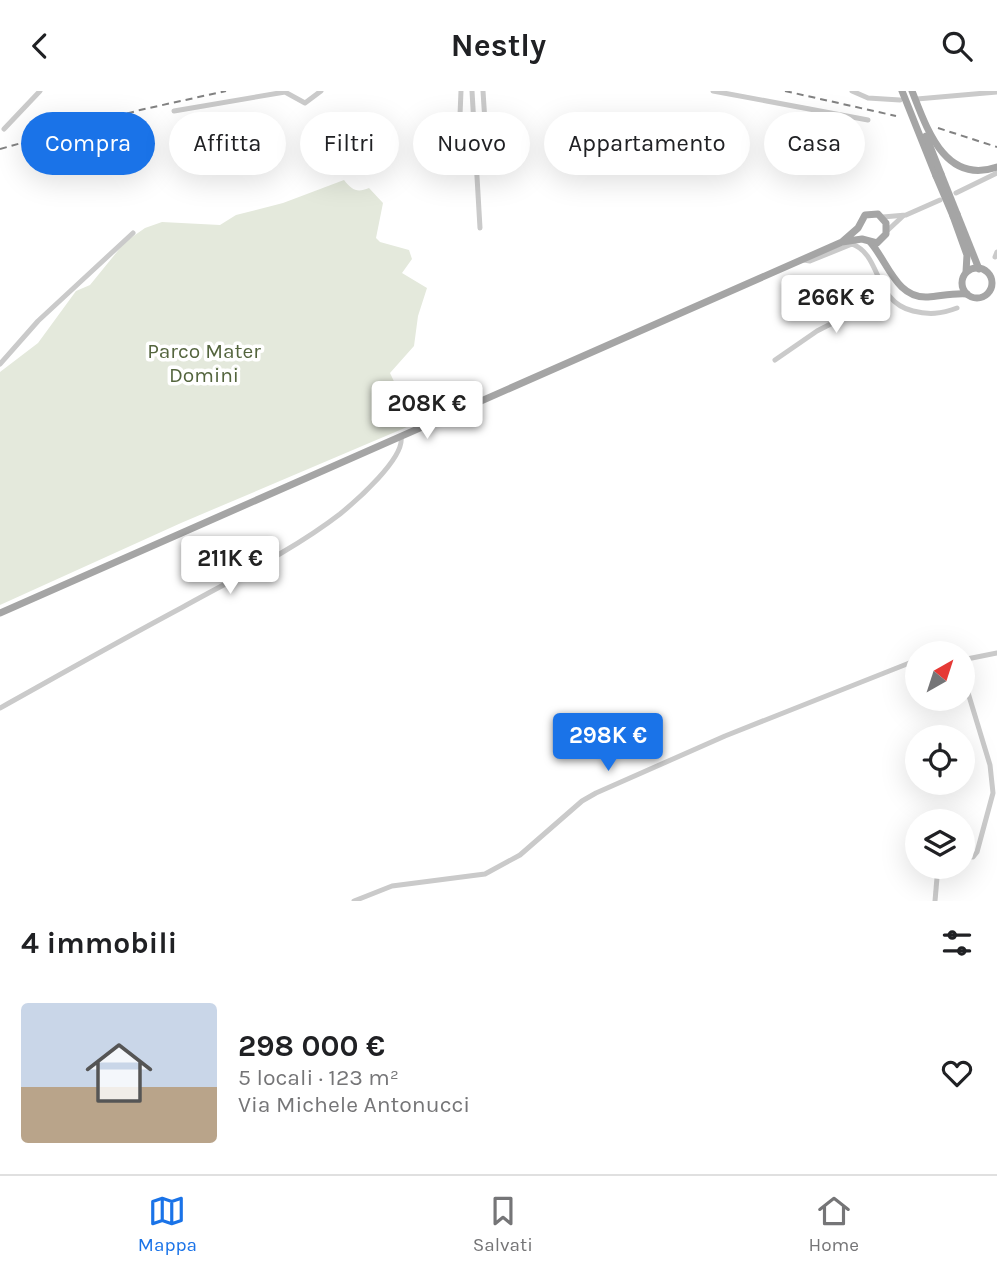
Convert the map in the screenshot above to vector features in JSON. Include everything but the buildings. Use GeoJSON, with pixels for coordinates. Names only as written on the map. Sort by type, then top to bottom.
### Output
{"type":"FeatureCollection","features":[{"type":"Feature","properties":{"kind":"main road"},"geometry":{"type":"LineString","coordinates":[[0,613],[842,242],[862,239],[871,243],[898,284],[912,294],[927,297],[967,294],[980,297],[990,290],[990,277],[979,269],[965,241],[902,91]]}},
{"type":"Feature","properties":{"kind":"main road"},"geometry":{"type":"LineString","coordinates":[[910,91],[939,175]]}},
{"type":"Feature","properties":{"kind":"main road"},"geometry":{"type":"LineString","coordinates":[[910,91],[933,141],[945,156],[970,170],[997,167]]}},
{"type":"Feature","properties":{"kind":"main road"},"geometry":{"type":"LineString","coordinates":[[842,242],[858,228],[861,219],[868,214],[883,217],[886,264]]}},
{"type":"Feature","properties":{"kind":"main road"},"geometry":{"type":"LineString","coordinates":[[858,228],[862,239]]}},
{"type":"Feature","properties":{"kind":"main road"},"geometry":{"type":"LineString","coordinates":[[871,243],[886,234]]}},
{"type":"Feature","properties":{"kind":"main road"},"geometry":{"type":"LineString","coordinates":[[965,241],[968,260],[963,278],[967,294]]}},
{"type":"Feature","properties":{"kind":"main road"},"geometry":{"type":"LineString","coordinates":[[943,294],[971,270],[979,269]]}},
{"type":"Feature","properties":{"kind":"street"},"geometry":{"type":"LineString","coordinates":[[4,129],[40,91]]}},
{"type":"Feature","properties":{"kind":"street"},"geometry":{"type":"LineString","coordinates":[[174,111],[285,92],[305,103],[321,91]]}},
{"type":"Feature","properties":{"kind":"street"},"geometry":{"type":"LineString","coordinates":[[460,112],[461,91]]}},
{"type":"Feature","properties":{"kind":"street"},"geometry":{"type":"LineString","coordinates":[[472,91],[473,112]]}},
{"type":"Feature","properties":{"kind":"street"},"geometry":{"type":"LineString","coordinates":[[483,91],[484,112]]}},
{"type":"Feature","properties":{"kind":"street"},"geometry":{"type":"LineString","coordinates":[[713,91],[868,120]]}},
{"type":"Feature","properties":{"kind":"street"},"geometry":{"type":"LineString","coordinates":[[852,91],[868,98],[900,100]]}},
{"type":"Feature","properties":{"kind":"street"},"geometry":{"type":"LineString","coordinates":[[917,99],[997,92]]}},
{"type":"Feature","properties":{"kind":"street"},"geometry":{"type":"LineString","coordinates":[[956,193],[997,173]]}},
{"type":"Feature","properties":{"kind":"street"},"geometry":{"type":"LineString","coordinates":[[476,175],[480,228]]}},
{"type":"Feature","properties":{"kind":"street"},"geometry":{"type":"LineString","coordinates":[[883,217],[906,215],[940,200]]}},
{"type":"Feature","properties":{"kind":"street"},"geometry":{"type":"LineString","coordinates":[[886,234],[906,215]]}},
{"type":"Feature","properties":{"kind":"street"},"geometry":{"type":"LineString","coordinates":[[0,364],[38,321],[133,233]]}},
{"type":"Feature","properties":{"kind":"street"},"geometry":{"type":"LineString","coordinates":[[801,260],[810,261],[847,245],[857,246],[865,253],[887,295],[896,304],[923,314],[957,308]]}},
{"type":"Feature","properties":{"kind":"street"},"geometry":{"type":"LineString","coordinates":[[775,360],[817,331],[887,295]]}},
{"type":"Feature","properties":{"kind":"street"},"geometry":{"type":"LineString","coordinates":[[0,708],[240,576],[323,526],[384,471],[401,446],[401,437]]}},
{"type":"Feature","properties":{"kind":"street"},"geometry":{"type":"LineString","coordinates":[[975,657],[997,653]]}},
{"type":"Feature","properties":{"kind":"street"},"geometry":{"type":"LineString","coordinates":[[354,901],[392,886],[485,874],[520,855],[582,801],[596,793],[730,733],[905,664]]}},
{"type":"Feature","properties":{"kind":"street"},"geometry":{"type":"LineString","coordinates":[[974,711],[990,765],[993,793],[975,853]]}},
{"type":"Feature","properties":{"kind":"street"},"geometry":{"type":"LineString","coordinates":[[935,901],[937,879]]}},
{"type":"Feature","properties":{"kind":"green space","name":"Parco Mater Domini"},"geometry":{"type":"Polygon","coordinates":[[[344,180],[355,190],[369,188],[383,203],[376,238],[380,242],[409,250],[412,259],[402,273],[427,288],[418,316],[414,346],[390,373],[414,424],[181,523],[0,605],[0,372],[38,343],[76,291],[90,285],[125,242],[145,228],[162,222],[220,225],[236,215],[283,203],[344,180]]]}},
{"type":"Feature","properties":{"kind":"railway"},"geometry":{"type":"LineString","coordinates":[[0,149],[140,110],[226,91]]}},
{"type":"Feature","properties":{"kind":"railway"},"geometry":{"type":"LineString","coordinates":[[785,91],[896,116]]}},
{"type":"Feature","properties":{"kind":"railway"},"geometry":{"type":"LineString","coordinates":[[938,128],[997,147]]}}]}
